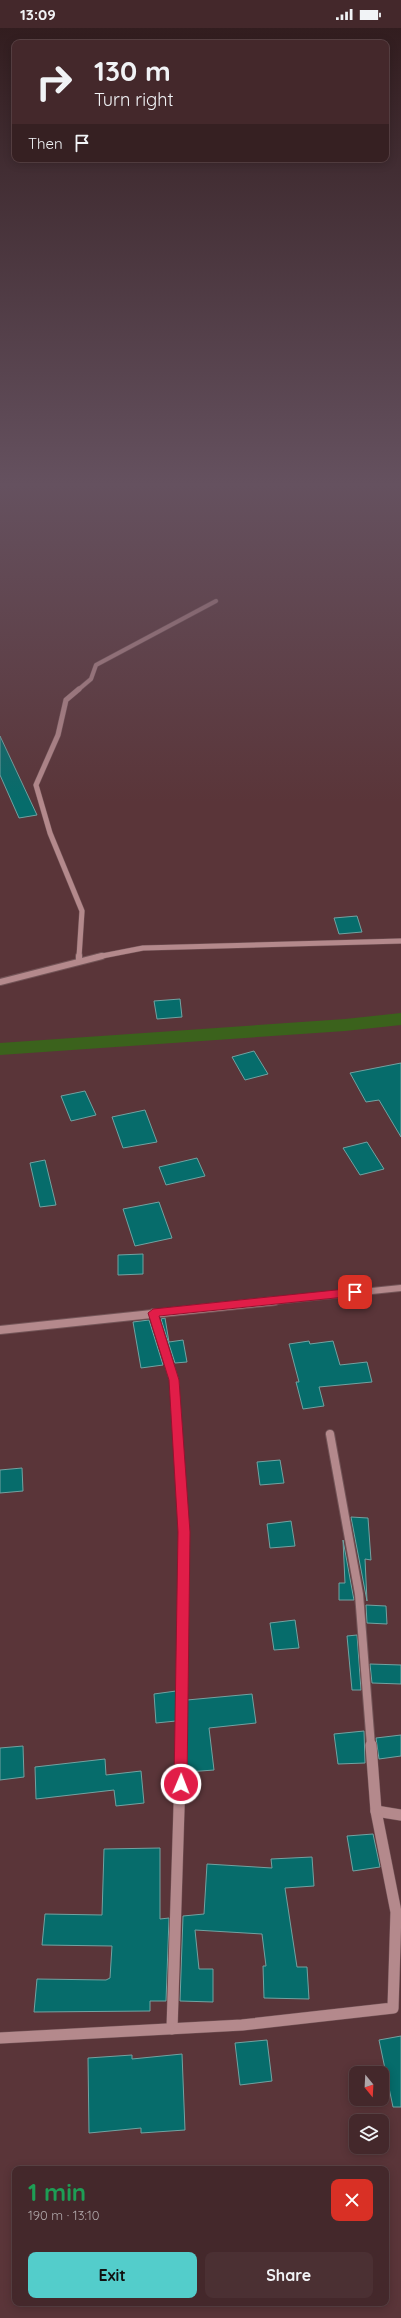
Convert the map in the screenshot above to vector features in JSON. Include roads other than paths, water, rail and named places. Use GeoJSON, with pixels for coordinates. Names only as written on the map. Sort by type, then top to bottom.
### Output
{"type":"FeatureCollection","features":[{"type":"Feature","properties":{"kind":"street"},"geometry":{"type":"LineString","coordinates":[[79,961],[82,911],[50,833],[36,785],[58,735],[66,700],[91,680],[96,665],[216,601]]}},
{"type":"Feature","properties":{"kind":"street"},"geometry":{"type":"LineString","coordinates":[[0,982],[79,961],[143,948],[401,941]]}},
{"type":"Feature","properties":{"kind":"street"},"geometry":{"type":"LineString","coordinates":[[0,1330],[401,1288]]}},
{"type":"Feature","properties":{"kind":"street"},"geometry":{"type":"LineString","coordinates":[[153,1313],[174,1380],[184,1532],[181,1784],[172,2029]]}},
{"type":"Feature","properties":{"kind":"street"},"geometry":{"type":"LineString","coordinates":[[0,2038],[242,2025],[397,2010],[399,1912],[376,1811],[359,1594],[330,1434]]}},
{"type":"Feature","properties":{"kind":"street"},"geometry":{"type":"LineString","coordinates":[[376,1811],[401,1815]]}},
{"type":"Feature","properties":{"kind":"waterway"},"geometry":{"type":"LineString","coordinates":[[0,1049],[345,1025],[401,1019]]}}]}
